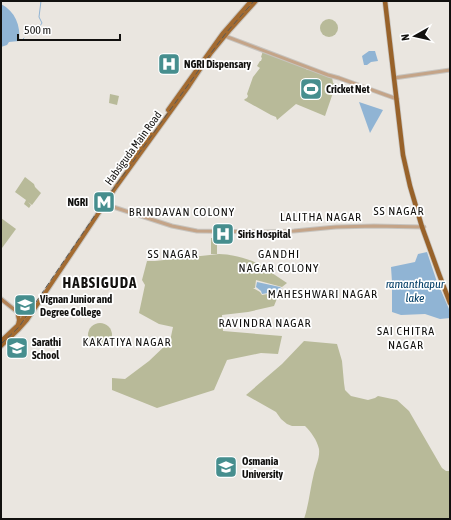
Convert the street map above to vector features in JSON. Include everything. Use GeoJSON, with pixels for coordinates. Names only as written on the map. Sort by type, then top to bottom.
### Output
{"type":"FeatureCollection","features":[{"type":"Feature","properties":{"kind":"highway"},"geometry":{"type":"LineString","coordinates":[[386,1],[398,99],[401,142],[423,227],[438,274],[450,301]]}},
{"type":"Feature","properties":{"kind":"main road","name":"Habsiguda Main Road"},"geometry":{"type":"LineString","coordinates":[[1,346],[19,329],[27,313],[62,265],[98,209],[223,33],[252,1]]}},
{"type":"Feature","properties":{"kind":"main road","name":"Habsiguda Main Road"},"geometry":{"type":"LineString","coordinates":[[210,53],[256,1]]}},
{"type":"Feature","properties":{"kind":"main road","name":"Habsiguda Main Road"},"geometry":{"type":"LineString","coordinates":[[24,318],[140,151]]}},
{"type":"Feature","properties":{"kind":"main road"},"geometry":{"type":"LineString","coordinates":[[1,300],[24,318],[19,320],[18,325],[1,341]]}},
{"type":"Feature","properties":{"kind":"street"},"geometry":{"type":"LineString","coordinates":[[225,36],[329,74],[330,76],[398,99]]}},
{"type":"Feature","properties":{"kind":"street"},"geometry":{"type":"LineString","coordinates":[[395,78],[450,70]]}},
{"type":"Feature","properties":{"kind":"street"},"geometry":{"type":"LineString","coordinates":[[104,204],[180,228],[200,231],[285,232],[336,227],[423,227]]}},
{"type":"Feature","properties":{"kind":"green space"},"geometry":{"type":"Polygon","coordinates":[[[329,19],[335,22],[338,28],[335,34],[329,37],[323,34],[320,28],[323,22],[329,19]]]}},
{"type":"Feature","properties":{"kind":"green space"},"geometry":{"type":"Polygon","coordinates":[[[263,51],[305,67],[307,70],[311,69],[332,77],[333,83],[336,84],[325,116],[296,104],[277,120],[276,117],[244,100],[248,96],[247,94],[253,77],[260,68],[257,66],[261,61],[263,51]]]}},
{"type":"Feature","properties":{"kind":"green space"},"geometry":{"type":"Polygon","coordinates":[[[110,94],[119,96],[117,105],[109,103],[110,94]]]}},
{"type":"Feature","properties":{"kind":"green space"},"geometry":{"type":"Polygon","coordinates":[[[25,177],[34,184],[41,193],[32,205],[28,202],[31,205],[29,208],[24,204],[26,200],[15,192],[25,177]]]}},
{"type":"Feature","properties":{"kind":"green space"},"geometry":{"type":"Polygon","coordinates":[[[1,218],[16,229],[2,248],[1,247],[1,218]]]}},
{"type":"Feature","properties":{"kind":"green space"},"geometry":{"type":"Polygon","coordinates":[[[211,238],[217,238],[217,254],[211,254],[211,238]]]}},
{"type":"Feature","properties":{"kind":"green space"},"geometry":{"type":"Polygon","coordinates":[[[219,254],[247,259],[258,263],[267,270],[269,266],[274,269],[271,271],[272,273],[287,283],[282,287],[256,280],[255,288],[253,288],[262,295],[268,294],[278,296],[274,306],[248,312],[222,315],[223,331],[282,336],[278,354],[261,353],[227,360],[214,390],[157,408],[112,390],[112,378],[125,379],[149,361],[170,341],[173,327],[159,324],[139,313],[145,285],[142,280],[147,261],[219,254]]]}},
{"type":"Feature","properties":{"kind":"green space"},"geometry":{"type":"Polygon","coordinates":[[[100,323],[108,327],[112,335],[108,343],[100,347],[92,343],[88,335],[92,327],[100,323]]]}},
{"type":"Feature","properties":{"kind":"green space"},"geometry":{"type":"Polygon","coordinates":[[[304,341],[337,344],[342,361],[345,390],[351,396],[368,400],[378,396],[397,400],[409,411],[442,468],[446,471],[450,471],[450,519],[304,519],[318,461],[319,449],[317,442],[305,426],[292,426],[287,424],[276,412],[246,395],[282,364],[304,341]]]}},
{"type":"Feature","properties":{"kind":"water"},"geometry":{"type":"Polygon","coordinates":[[[1,4],[10,11],[16,20],[19,30],[19,41],[9,42],[7,45],[1,47],[1,4]]]}},
{"type":"Feature","properties":{"kind":"water"},"geometry":{"type":"Polygon","coordinates":[[[369,51],[375,51],[378,61],[364,65],[362,56],[369,51]]]}},
{"type":"Feature","properties":{"kind":"water"},"geometry":{"type":"Polygon","coordinates":[[[359,102],[383,110],[370,133],[359,102]]]}},
{"type":"Feature","properties":{"kind":"water","name":"ramanthapur lake"},"geometry":{"type":"Polygon","coordinates":[[[427,252],[436,279],[449,309],[450,318],[440,319],[425,314],[401,315],[392,312],[391,267],[415,262],[418,254],[427,252]]]}},
{"type":"Feature","properties":{"kind":"water"},"geometry":{"type":"Polygon","coordinates":[[[257,282],[280,287],[282,289],[279,294],[262,294],[256,287],[257,282]]]}},
{"type":"Feature","properties":{"kind":"waterway"},"geometry":{"type":"LineString","coordinates":[[24,34],[24,32],[32,31],[38,28],[42,23],[39,17],[41,1]]}},
{"type":"Feature","properties":{"kind":"waterway"},"geometry":{"type":"LineString","coordinates":[[19,39],[22,40],[24,38]]}},
{"type":"Feature","properties":{"kind":"railway"},"geometry":{"type":"LineString","coordinates":[[1,344],[19,327],[104,202],[214,49],[254,1]]}},
{"type":"Feature","properties":{"kind":"place","name":"NGRI Dispensary"},"geometry":{"type":"Point","coordinates":[169,64]}},
{"type":"Feature","properties":{"kind":"place","name":"Cricket Net"},"geometry":{"type":"Point","coordinates":[311,89]}},
{"type":"Feature","properties":{"kind":"place","name":"NGRI"},"geometry":{"type":"Point","coordinates":[104,202]}},
{"type":"Feature","properties":{"kind":"place","name":"Siris Hospital"},"geometry":{"type":"Point","coordinates":[223,234]}},
{"type":"Feature","properties":{"kind":"place","name":"Vignan Junior and Degree College"},"geometry":{"type":"Point","coordinates":[25,305]}},
{"type":"Feature","properties":{"kind":"place","name":"Sarathi School"},"geometry":{"type":"Point","coordinates":[17,348]}},
{"type":"Feature","properties":{"kind":"place","name":"Osmania University"},"geometry":{"type":"Point","coordinates":[226,467]}},
{"type":"Feature","properties":{"kind":"district","name":"SS NAGAR"},"geometry":{"type":"Point","coordinates":[399,211]}},
{"type":"Feature","properties":{"kind":"district","name":"BRINDAVAN COLONY"},"geometry":{"type":"Point","coordinates":[182,212]}},
{"type":"Feature","properties":{"kind":"district","name":"LALITHA NAGAR"},"geometry":{"type":"Point","coordinates":[321,217]}},
{"type":"Feature","properties":{"kind":"district","name":"SS NAGAR"},"geometry":{"type":"Point","coordinates":[173,254]}},
{"type":"Feature","properties":{"kind":"district","name":"GANDHI NAGAR COLONY"},"geometry":{"type":"Point","coordinates":[279,261]}},
{"type":"Feature","properties":{"kind":"district","name":"HABSIGUDA"},"geometry":{"type":"Point","coordinates":[100,282]}},
{"type":"Feature","properties":{"kind":"district","name":"MAHESHWARI NAGAR"},"geometry":{"type":"Point","coordinates":[323,294]}},
{"type":"Feature","properties":{"kind":"district","name":"RAVINDRA NAGAR"},"geometry":{"type":"Point","coordinates":[265,323]}},
{"type":"Feature","properties":{"kind":"district","name":"SAI CHITRA NAGAR"},"geometry":{"type":"Point","coordinates":[406,338]}},
{"type":"Feature","properties":{"kind":"district","name":"KAKATIYA NAGAR"},"geometry":{"type":"Point","coordinates":[127,342]}}]}
